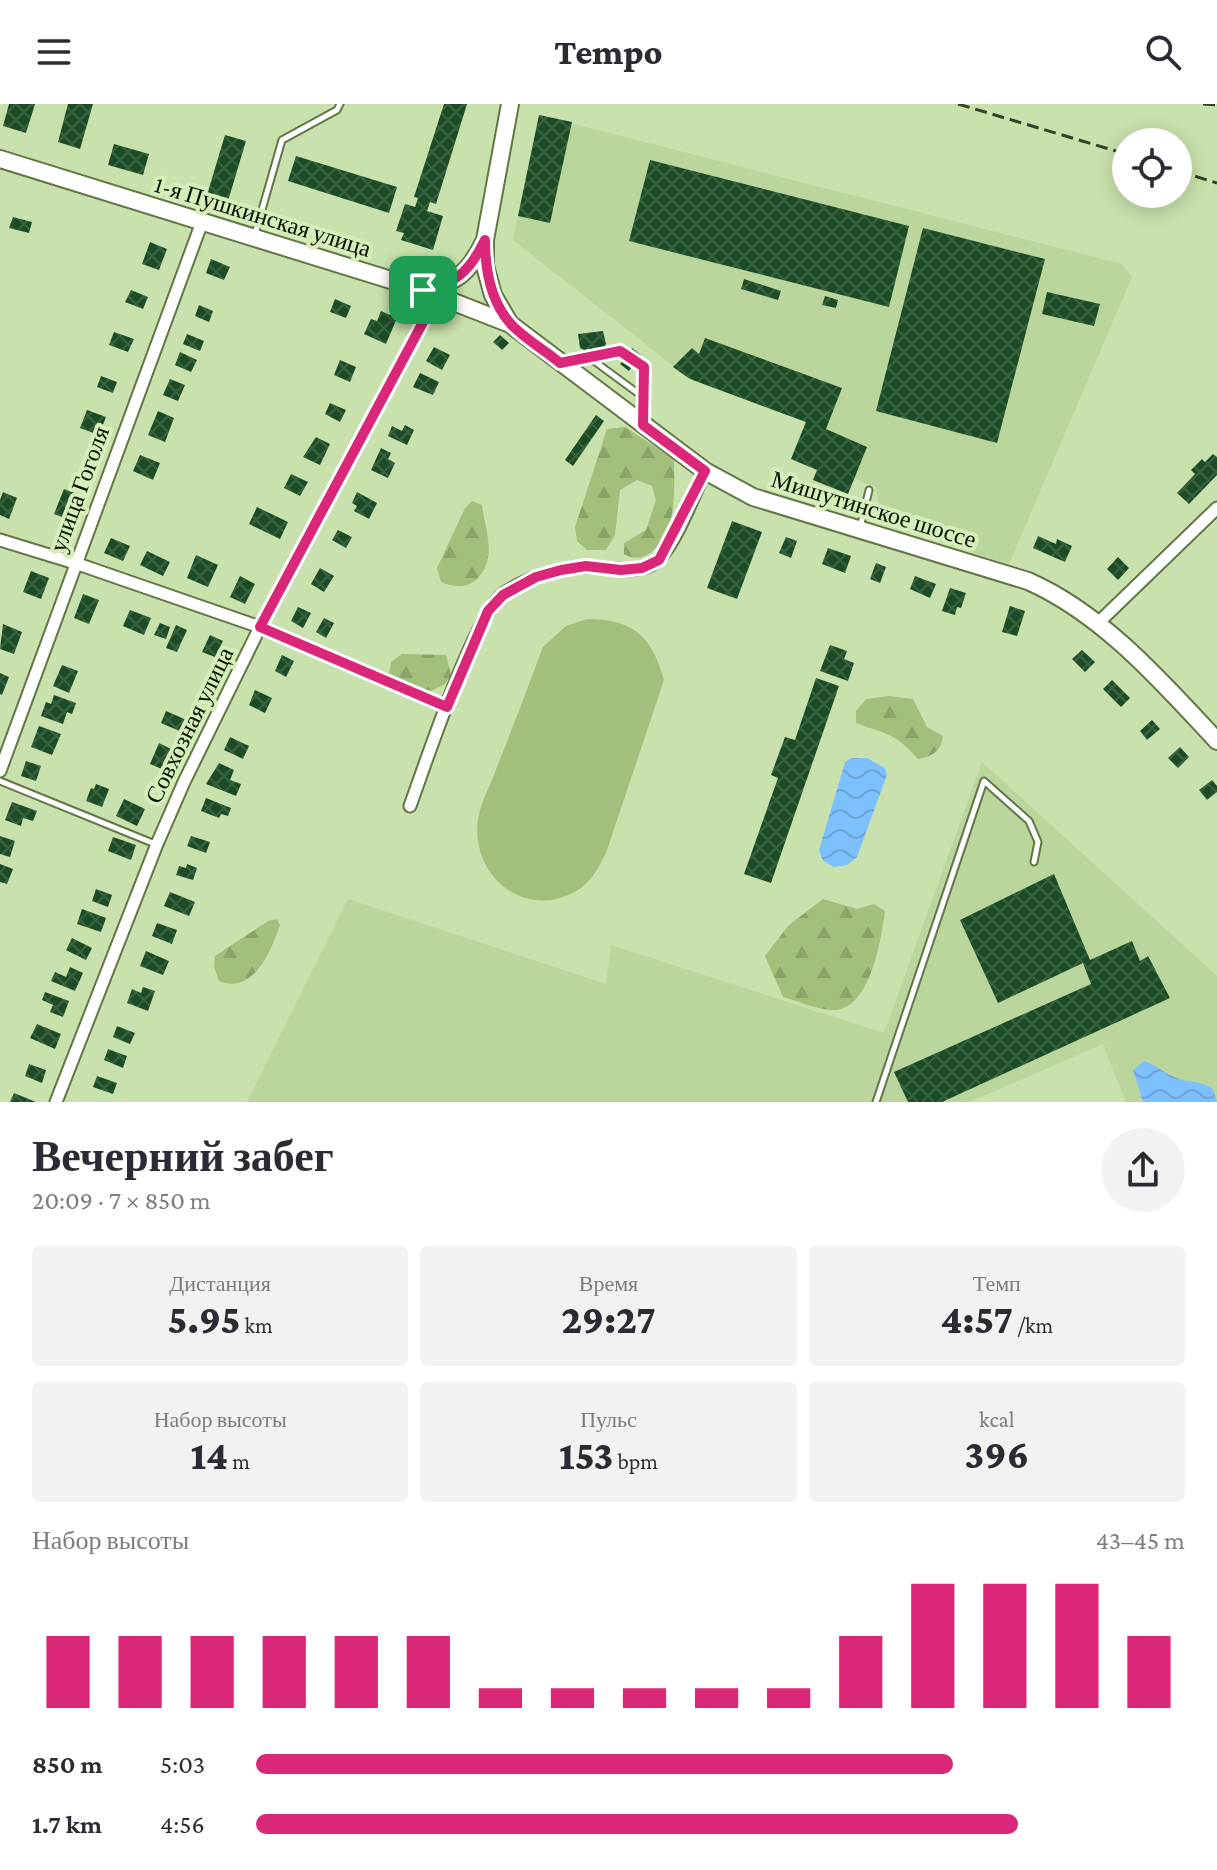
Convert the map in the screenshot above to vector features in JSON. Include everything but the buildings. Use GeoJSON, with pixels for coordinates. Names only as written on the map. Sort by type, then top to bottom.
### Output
{"type":"FeatureCollection","features":[{"type":"Feature","properties":{"kind":"main road"},"geometry":{"type":"LineString","coordinates":[[510,104],[485,240],[485,266],[493,295],[510,324]]}},
{"type":"Feature","properties":{"kind":"main road","name":"1-я Пушкинская улица"},"geometry":{"type":"LineString","coordinates":[[0,159],[430,293],[510,324]]}},
{"type":"Feature","properties":{"kind":"main road"},"geometry":{"type":"LineString","coordinates":[[430,293],[460,276],[475,259],[485,240]]}},
{"type":"Feature","properties":{"kind":"main road","name":"Мишутинское шоссе"},"geometry":{"type":"LineString","coordinates":[[510,324],[705,471],[753,497],[1028,581],[1064,599],[1097,624],[1173,694],[1217,741]]}},
{"type":"Feature","properties":{"kind":"street","name":"улица Гоголя"},"geometry":{"type":"LineString","coordinates":[[0,771],[202,222]]}},
{"type":"Feature","properties":{"kind":"street","name":"Совхозная улица"},"geometry":{"type":"LineString","coordinates":[[56,1102],[184,782],[430,293]]}},
{"type":"Feature","properties":{"kind":"street"},"geometry":{"type":"LineString","coordinates":[[410,806],[447,707],[488,611],[503,595],[536,577],[586,566],[642,568],[659,560],[705,471]]}},
{"type":"Feature","properties":{"kind":"street"},"geometry":{"type":"LineString","coordinates":[[1097,624],[1217,508]]}},
{"type":"Feature","properties":{"kind":"street"},"geometry":{"type":"LineString","coordinates":[[0,540],[260,627],[447,707]]}},
{"type":"Feature","properties":{"kind":"lane"},"geometry":{"type":"LineString","coordinates":[[254,239],[282,140],[337,110],[340,104]]}},
{"type":"Feature","properties":{"kind":"lane"},"geometry":{"type":"LineString","coordinates":[[560,363],[620,351],[644,367],[643,425]]}},
{"type":"Feature","properties":{"kind":"lane"},"geometry":{"type":"LineString","coordinates":[[589,357],[644,398]]}},
{"type":"Feature","properties":{"kind":"lane"},"geometry":{"type":"LineString","coordinates":[[860,529],[869,490]]}},
{"type":"Feature","properties":{"kind":"lane"},"geometry":{"type":"LineString","coordinates":[[0,781],[157,844]]}},
{"type":"Feature","properties":{"kind":"lane"},"geometry":{"type":"LineString","coordinates":[[876,1102],[984,781],[1029,821],[1038,842],[1034,862]]}},
{"type":"Feature","properties":{"kind":"shaded area"},"geometry":{"type":"Polygon","coordinates":[[[539,115],[1122,264],[1132,277],[1009,564],[882,523],[876,487],[854,478],[848,494],[813,480],[817,470],[791,459],[805,422],[690,379],[513,240],[539,115]]]}},
{"type":"Feature","properties":{"kind":"shaded area"},"geometry":{"type":"Polygon","coordinates":[[[982,762],[1217,976],[1217,1102],[1126,1102],[1103,1045],[1119,1037],[970,1102],[247,1102],[348,899],[606,984],[611,945],[884,1033],[982,762]]]}},
{"type":"Feature","properties":{"kind":"green space"},"geometry":{"type":"Polygon","coordinates":[[[625,427],[674,459],[671,520],[653,551],[639,558],[624,554],[624,543],[646,530],[656,500],[652,486],[637,480],[620,490],[615,535],[606,550],[587,550],[577,541],[575,527],[607,429],[625,427]]]}},
{"type":"Feature","properties":{"kind":"green space"},"geometry":{"type":"Polygon","coordinates":[[[472,501],[482,505],[489,553],[487,562],[473,582],[460,586],[446,584],[441,582],[437,568],[465,508],[472,501]]]}},
{"type":"Feature","properties":{"kind":"green space"},"geometry":{"type":"Polygon","coordinates":[[[587,619],[617,622],[639,633],[654,652],[664,680],[600,864],[590,879],[576,891],[557,899],[538,900],[520,896],[504,887],[492,874],[483,858],[478,839],[478,819],[543,647],[566,626],[587,619]]]}},
{"type":"Feature","properties":{"kind":"green space"},"geometry":{"type":"Polygon","coordinates":[[[402,654],[446,655],[451,675],[445,684],[431,691],[410,686],[389,674],[391,662],[402,654]]]}},
{"type":"Feature","properties":{"kind":"green space"},"geometry":{"type":"Polygon","coordinates":[[[889,696],[913,699],[927,727],[943,736],[935,752],[918,759],[896,739],[856,723],[856,711],[866,699],[889,696]]]}},
{"type":"Feature","properties":{"kind":"green space"},"geometry":{"type":"Polygon","coordinates":[[[823,899],[857,909],[874,904],[885,911],[876,956],[864,988],[844,1008],[831,1010],[783,997],[765,956],[789,925],[823,899]]]}},
{"type":"Feature","properties":{"kind":"green space"},"geometry":{"type":"Polygon","coordinates":[[[277,919],[280,925],[259,968],[242,982],[231,984],[219,981],[214,967],[215,956],[268,921],[277,919]]]}},
{"type":"Feature","properties":{"kind":"water"},"geometry":{"type":"Polygon","coordinates":[[[851,758],[867,758],[885,768],[887,775],[857,857],[847,865],[834,867],[823,861],[819,850],[845,762],[851,758]]]}},
{"type":"Feature","properties":{"kind":"water"},"geometry":{"type":"Polygon","coordinates":[[[1144,1061],[1174,1077],[1208,1086],[1213,1089],[1217,1102],[1143,1102],[1133,1070],[1144,1061]]]}},
{"type":"Feature","properties":{"kind":"railway"},"geometry":{"type":"LineString","coordinates":[[958,104],[1112,150]]}},
{"type":"Feature","properties":{"kind":"railway"},"geometry":{"type":"LineString","coordinates":[[1203,104],[1217,105]]}},
{"type":"Feature","properties":{"kind":"railway"},"geometry":{"type":"LineString","coordinates":[[1192,175],[1217,183]]}},
{"type":"Feature","properties":{"kind":"route"},"geometry":{"type":"LineString","coordinates":[[485,240],[485,266],[493,295],[510,324],[560,363],[620,351],[644,367],[643,425],[705,471],[659,560],[642,568],[621,570],[586,566],[561,570],[536,577],[503,595],[488,611],[447,707],[260,627],[437,296],[423,290],[444,285],[460,276],[475,259],[485,240]]}}]}
